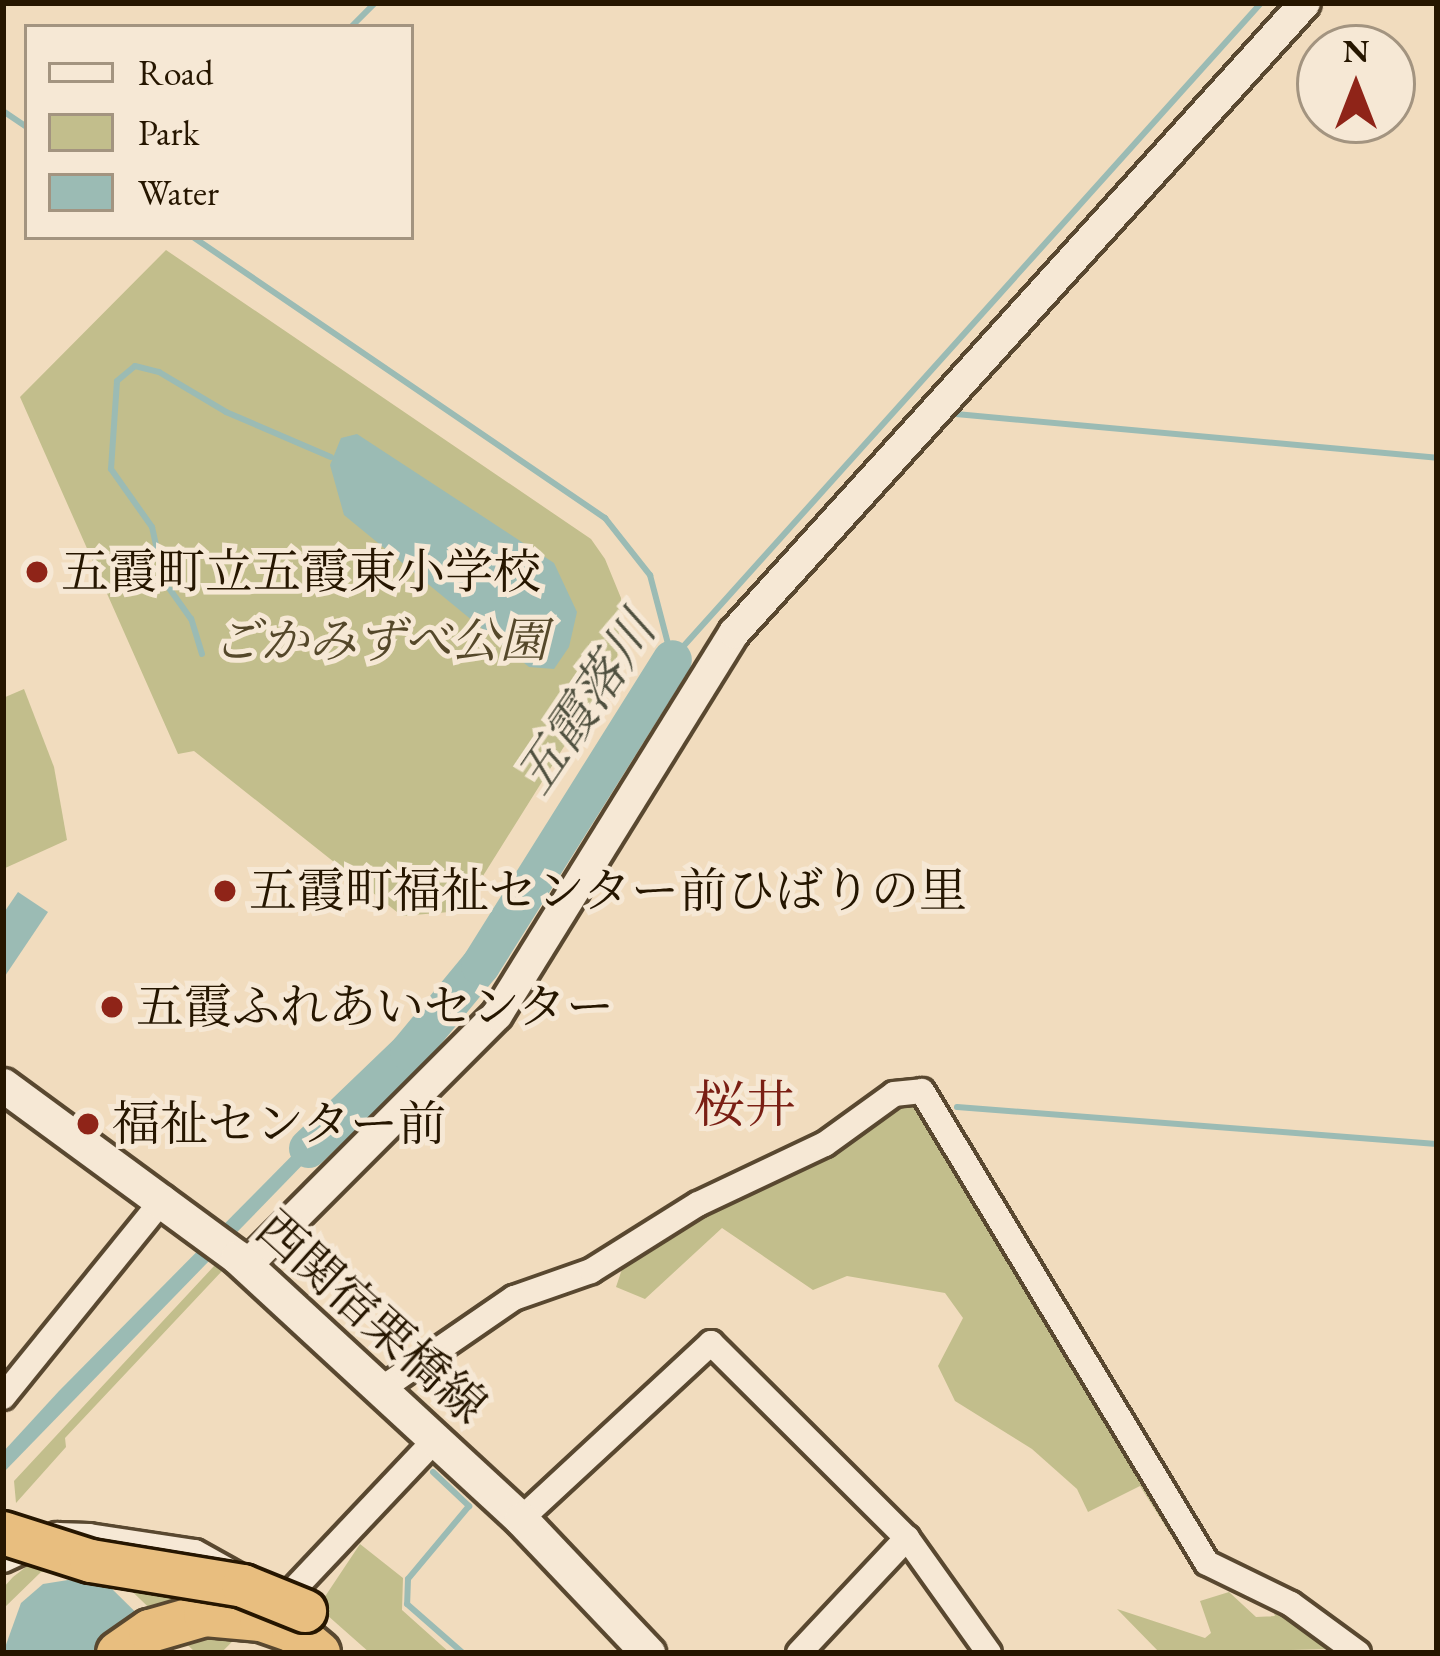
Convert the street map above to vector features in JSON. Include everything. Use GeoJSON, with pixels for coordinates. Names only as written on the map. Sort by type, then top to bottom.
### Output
{"type":"FeatureCollection","features":[{"type":"Feature","properties":{"kind":"highway"},"geometry":{"type":"LineString","coordinates":[[3,1533],[71,1556],[243,1586],[305,1632],[352,1653]]}},
{"type":"Feature","properties":{"kind":"highway"},"geometry":{"type":"LineString","coordinates":[[118,1653],[163,1625],[206,1615],[305,1632]]}},
{"type":"Feature","properties":{"kind":"main road","name":"西関宿栗橋線"},"geometry":{"type":"LineString","coordinates":[[3,1085],[199,1223],[521,1519],[648,1653]]}},
{"type":"Feature","properties":{"kind":"street"},"geometry":{"type":"LineString","coordinates":[[241,1261],[497,1015],[679,712],[748,616],[1305,3]]}},
{"type":"Feature","properties":{"kind":"street"},"geometry":{"type":"LineString","coordinates":[[380,1390],[514,1298],[591,1270],[698,1204],[825,1144],[894,1094],[922,1091],[1207,1563],[1291,1604],[1358,1653]]}},
{"type":"Feature","properties":{"kind":"street"},"geometry":{"type":"LineString","coordinates":[[3,1396],[164,1198]]}},
{"type":"Feature","properties":{"kind":"street"},"geometry":{"type":"LineString","coordinates":[[521,1519],[711,1342],[907,1538],[989,1653]]}},
{"type":"Feature","properties":{"kind":"street"},"geometry":{"type":"LineString","coordinates":[[3,1560],[57,1535],[196,1552],[229,1565],[274,1611],[436,1439]]}},
{"type":"Feature","properties":{"kind":"street"},"geometry":{"type":"LineString","coordinates":[[799,1653],[907,1538]]}},
{"type":"Feature","properties":{"kind":"green space","name":"ごかみずべ公園"},"geometry":{"type":"Polygon","coordinates":[[[166,250],[591,539],[605,559],[621,598],[617,662],[461,911],[402,916],[194,751],[178,754],[20,397],[166,250]]]}},
{"type":"Feature","properties":{"kind":"green space"},"geometry":{"type":"Polygon","coordinates":[[[24,689],[54,767],[67,840],[3,869],[3,698],[24,689]]]}},
{"type":"Feature","properties":{"kind":"green space"},"geometry":{"type":"Polygon","coordinates":[[[909,1103],[920,1108],[1197,1576],[1140,1486],[1088,1512],[1077,1489],[1032,1449],[955,1401],[938,1366],[963,1318],[945,1293],[847,1276],[813,1290],[722,1228],[645,1299],[616,1287],[624,1263],[675,1228],[774,1182],[882,1105],[909,1103]]]}},
{"type":"Feature","properties":{"kind":"green space"},"geometry":{"type":"Polygon","coordinates":[[[215,1265],[222,1271],[65,1438],[66,1447],[16,1503],[14,1481],[215,1265]]]}},
{"type":"Feature","properties":{"kind":"green space"},"geometry":{"type":"Polygon","coordinates":[[[360,1544],[403,1578],[402,1610],[450,1653],[370,1653],[318,1607],[360,1544]]]}},
{"type":"Feature","properties":{"kind":"green space"},"geometry":{"type":"Polygon","coordinates":[[[82,1545],[206,1564],[261,1612],[221,1653],[196,1653],[113,1573],[41,1572],[3,1609],[3,1588],[13,1577],[35,1560],[82,1545]]]}},
{"type":"Feature","properties":{"kind":"green space"},"geometry":{"type":"Polygon","coordinates":[[[1229,1592],[1256,1617],[1275,1616],[1268,1598],[1333,1649],[1160,1653],[1117,1609],[1205,1638],[1211,1633],[1200,1601],[1229,1592]]]}},
{"type":"Feature","properties":{"kind":"water"},"geometry":{"type":"Polygon","coordinates":[[[357,434],[554,563],[577,612],[569,647],[554,669],[529,667],[344,515],[330,465],[341,438],[357,434]]]}},
{"type":"Feature","properties":{"kind":"water"},"geometry":{"type":"Polygon","coordinates":[[[18,892],[48,912],[3,979],[3,914],[18,892]]]}},
{"type":"Feature","properties":{"kind":"water"},"geometry":{"type":"Polygon","coordinates":[[[338,1109],[347,1119],[3,1473],[3,1452],[59,1391],[338,1109]]]}},
{"type":"Feature","properties":{"kind":"water"},"geometry":{"type":"Polygon","coordinates":[[[68,1580],[108,1585],[177,1653],[3,1653],[21,1603],[43,1584],[68,1580]]]}},
{"type":"Feature","properties":{"kind":"waterway"},"geometry":{"type":"LineString","coordinates":[[354,24],[375,3]]}},
{"type":"Feature","properties":{"kind":"waterway","name":"五霞落川"},"geometry":{"type":"LineString","coordinates":[[672,659],[1261,3]]}},
{"type":"Feature","properties":{"kind":"waterway"},"geometry":{"type":"LineString","coordinates":[[3,111],[24,125]]}},
{"type":"Feature","properties":{"kind":"waterway"},"geometry":{"type":"LineString","coordinates":[[197,240],[605,518],[650,575],[672,659]]}},
{"type":"Feature","properties":{"kind":"waterway"},"geometry":{"type":"LineString","coordinates":[[202,654],[191,619],[164,581],[152,527],[111,469],[117,381],[135,366],[159,372],[226,412],[331,457]]}},
{"type":"Feature","properties":{"kind":"waterway"},"geometry":{"type":"LineString","coordinates":[[956,414],[1437,458]]}},
{"type":"Feature","properties":{"kind":"waterway","name":"五霞落川"},"geometry":{"type":"LineString","coordinates":[[308,1148],[409,1051],[480,965],[672,659]]}},
{"type":"Feature","properties":{"kind":"waterway"},"geometry":{"type":"LineString","coordinates":[[957,1107],[1437,1144]]}},
{"type":"Feature","properties":{"kind":"waterway"},"geometry":{"type":"LineString","coordinates":[[433,1472],[469,1506],[408,1579],[407,1604],[463,1653]]}},
{"type":"Feature","properties":{"kind":"place","name":"五霞町立五霞東小学校"},"geometry":{"type":"Point","coordinates":[37,572]}},
{"type":"Feature","properties":{"kind":"place","name":"五霞町福祉センター前ひばりの里"},"geometry":{"type":"Point","coordinates":[225,891]}},
{"type":"Feature","properties":{"kind":"place","name":"五霞ふれあいセンター"},"geometry":{"type":"Point","coordinates":[112,1007]}},
{"type":"Feature","properties":{"kind":"place","name":"福祉センター前"},"geometry":{"type":"Point","coordinates":[88,1124]}},
{"type":"Feature","properties":{"kind":"district","name":"桜井"},"geometry":{"type":"Point","coordinates":[745,1104]}}]}
